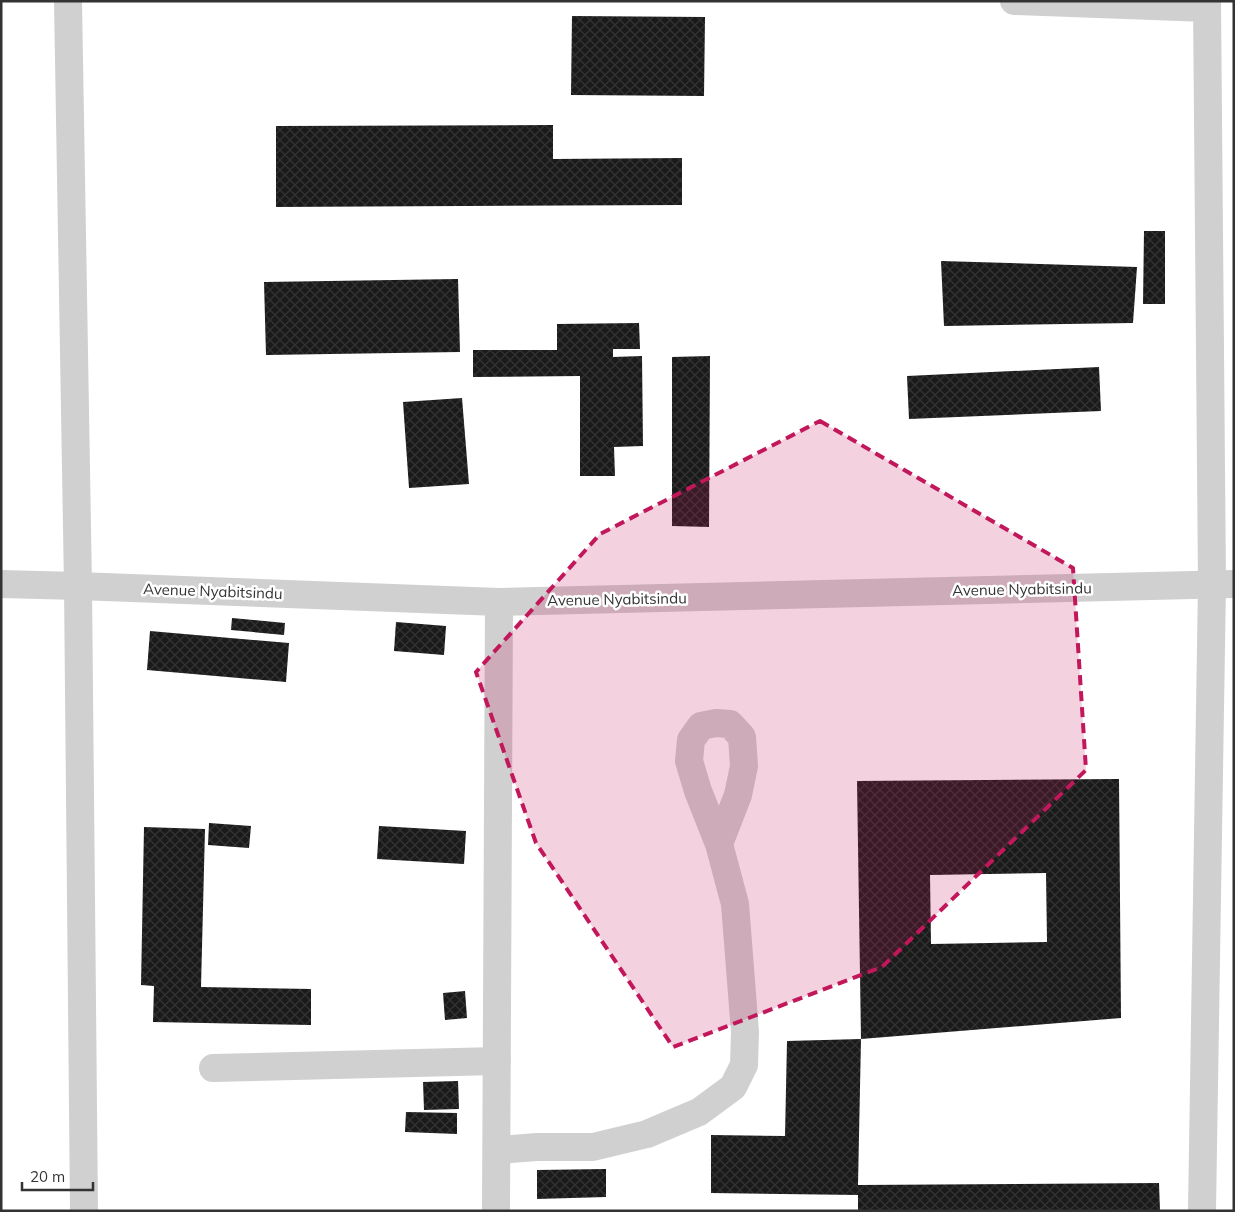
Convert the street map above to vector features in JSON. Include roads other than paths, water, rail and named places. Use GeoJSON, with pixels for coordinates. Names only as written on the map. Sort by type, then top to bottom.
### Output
{"type":"FeatureCollection","features":[{"type":"Feature","properties":{"kind":"street"},"geometry":{"type":"LineString","coordinates":[[68,1],[78,586],[84,1211]]}},
{"type":"Feature","properties":{"kind":"street"},"geometry":{"type":"LineString","coordinates":[[1014,1],[1207,5],[1223,584],[1202,1211]]}},
{"type":"Feature","properties":{"kind":"street","name":"Avenue Nyabitsindu"},"geometry":{"type":"LineString","coordinates":[[1,584],[499,602],[1223,584]]}},
{"type":"Feature","properties":{"kind":"street"},"geometry":{"type":"LineString","coordinates":[[496,1211],[499,602]]}},
{"type":"Feature","properties":{"kind":"street"},"geometry":{"type":"LineString","coordinates":[[497,1150],[537,1147],[593,1147],[647,1134],[699,1112],[733,1087],[744,1065],[745,1032],[734,904],[718,844]]}},
{"type":"Feature","properties":{"kind":"street"},"geometry":{"type":"LineString","coordinates":[[213,1068],[497,1061]]}}]}
